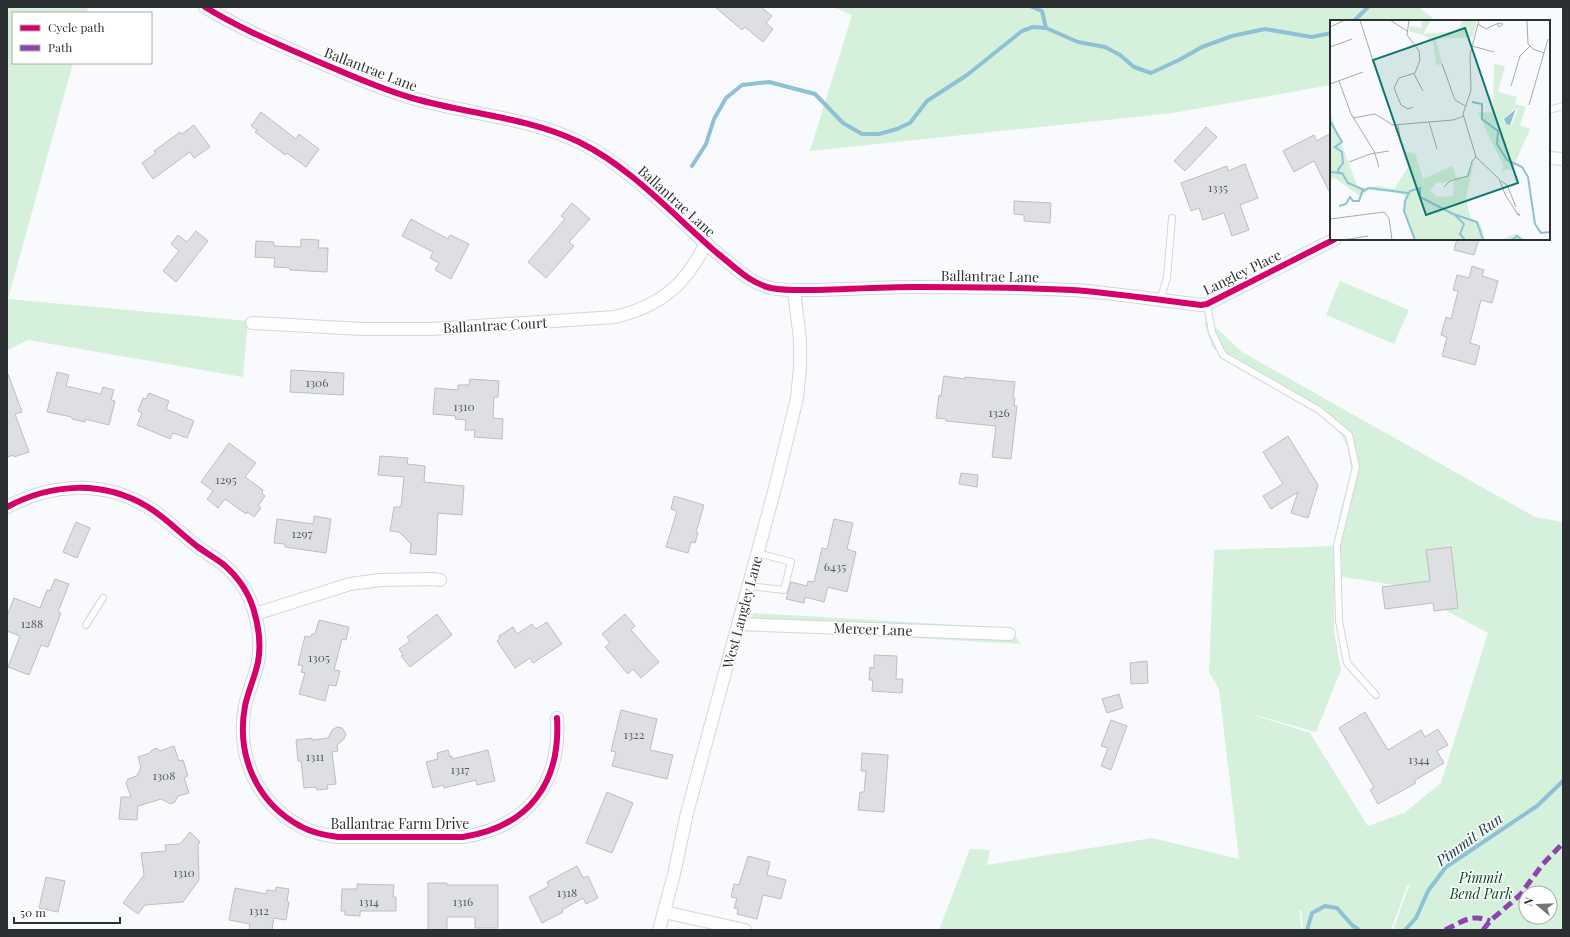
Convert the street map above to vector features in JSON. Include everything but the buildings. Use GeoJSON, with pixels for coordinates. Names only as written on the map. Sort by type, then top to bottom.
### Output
{"type":"FeatureCollection","features":[{"type":"Feature","properties":{"kind":"street","name":"Ballantrae Lane"},"geometry":{"type":"LineString","coordinates":[[205,7],[261,37],[366,83],[410,98],[524,123],[552,131],[579,142],[605,157],[630,175],[706,243],[749,279],[762,286],[774,289],[794,290],[902,287],[1072,290],[1157,300]]}},
{"type":"Feature","properties":{"kind":"street"},"geometry":{"type":"LineString","coordinates":[[1550,158],[1563,159]]}},
{"type":"Feature","properties":{"kind":"street","name":"Langley Place"},"geometry":{"type":"LineString","coordinates":[[1157,300],[1206,304],[1333,240]]}},
{"type":"Feature","properties":{"kind":"street","name":"Ballantrae Court"},"geometry":{"type":"LineString","coordinates":[[252,323],[362,329],[431,329],[615,317],[635,312],[655,303],[671,292],[694,267],[706,243]]}},
{"type":"Feature","properties":{"kind":"street","name":"West Langley Lane"},"geometry":{"type":"LineString","coordinates":[[659,930],[687,813],[758,553],[797,398],[800,368],[800,339],[794,290]]}},
{"type":"Feature","properties":{"kind":"street","name":"Ballantrae Farm Drive"},"geometry":{"type":"LineString","coordinates":[[7,507],[22,499],[42,492],[64,488],[84,487],[105,490],[127,497],[148,507],[222,564],[236,578],[247,594],[258,624],[258,662],[245,706],[243,726],[244,746],[248,764],[258,788],[283,816],[319,834],[338,837],[463,837],[481,834],[498,828],[516,818],[529,807],[541,792],[550,776],[556,758],[558,738],[557,718]]}},
{"type":"Feature","properties":{"kind":"street"},"geometry":{"type":"LineString","coordinates":[[255,614],[350,584],[380,580],[440,580]]}},
{"type":"Feature","properties":{"kind":"street","name":"Mercer Lane"},"geometry":{"type":"LineString","coordinates":[[738,624],[1009,634]]}},
{"type":"Feature","properties":{"kind":"street"},"geometry":{"type":"LineString","coordinates":[[664,912],[745,930]]}},
{"type":"Feature","properties":{"kind":"lane"},"geometry":{"type":"LineString","coordinates":[[1550,110],[1563,106]]}},
{"type":"Feature","properties":{"kind":"lane"},"geometry":{"type":"LineString","coordinates":[[1157,300],[1167,278],[1172,218]]}},
{"type":"Feature","properties":{"kind":"lane"},"geometry":{"type":"LineString","coordinates":[[1206,304],[1212,332],[1223,355],[1319,410],[1349,435],[1356,467],[1337,545],[1339,620],[1347,663],[1376,695]]}},
{"type":"Feature","properties":{"kind":"lane"},"geometry":{"type":"LineString","coordinates":[[749,586],[784,590],[791,562],[758,553]]}},
{"type":"Feature","properties":{"kind":"lane"},"geometry":{"type":"LineString","coordinates":[[86,625],[103,598]]}},
{"type":"Feature","properties":{"kind":"green space"},"geometry":{"type":"Polygon","coordinates":[[[7,7],[88,7],[87,12],[12,12],[12,64],[73,64],[8,299],[248,321],[243,377],[28,340],[7,350],[7,7]]]}},
{"type":"Feature","properties":{"kind":"green space"},"geometry":{"type":"Polygon","coordinates":[[[833,7],[1419,7],[1435,20],[1330,20],[1330,85],[1173,113],[810,151],[852,15],[833,7]]]}},
{"type":"Feature","properties":{"kind":"green space"},"geometry":{"type":"Polygon","coordinates":[[[1340,281],[1409,310],[1394,344],[1326,315],[1340,281]]]}},
{"type":"Feature","properties":{"kind":"green space","name":"Pimmit Bend Park"},"geometry":{"type":"Polygon","coordinates":[[[1204,322],[1208,322],[1218,349],[1226,354],[1223,351],[1211,323],[1242,352],[1535,517],[1563,522],[1563,930],[1393,930],[1409,886],[1412,883],[1407,886],[1391,930],[1303,930],[1301,911],[1299,910],[1302,930],[939,930],[970,849],[990,850],[987,865],[1152,838],[1239,859],[1219,689],[1209,672],[1214,550],[1334,546],[1339,517],[1350,477],[1351,467],[1347,446],[1342,436],[1328,421],[1222,358],[1212,346],[1204,322]],[[1230,356],[1321,412],[1344,435],[1349,445],[1353,467],[1336,552],[1334,584],[1334,631],[1341,670],[1316,732],[1244,712],[1310,733],[1368,826],[1404,813],[1441,783],[1488,633],[1401,586],[1337,576],[1345,517],[1356,478],[1352,444],[1340,424],[1332,416],[1230,356]]]}},
{"type":"Feature","properties":{"kind":"green space"},"geometry":{"type":"Polygon","coordinates":[[[753,613],[1009,628],[1021,644],[750,629],[753,613]]]}},
{"type":"Feature","properties":{"kind":"waterway"},"geometry":{"type":"LineString","coordinates":[[1032,7],[1042,11],[1046,28]]}},
{"type":"Feature","properties":{"kind":"waterway"},"geometry":{"type":"LineString","coordinates":[[1355,20],[1368,7]]}},
{"type":"Feature","properties":{"kind":"waterway"},"geometry":{"type":"LineString","coordinates":[[692,166],[706,144],[714,119],[726,98],[742,85],[769,82],[815,94],[843,123],[862,134],[879,134],[897,129],[910,123],[927,101],[967,75],[1022,31],[1033,27],[1046,28],[1078,42],[1105,47],[1120,55],[1134,67],[1151,73],[1202,47],[1232,36],[1265,29],[1312,37],[1330,33]]}},
{"type":"Feature","properties":{"kind":"waterway","name":"Pimmit Run"},"geometry":{"type":"LineString","coordinates":[[1405,930],[1416,918],[1428,891],[1446,867],[1537,806],[1563,781]]}},
{"type":"Feature","properties":{"kind":"waterway","name":"Pimmit Run"},"geometry":{"type":"LineString","coordinates":[[1307,930],[1312,913],[1325,906],[1337,908],[1352,925],[1359,930]]}},
{"type":"Feature","properties":{"kind":"marked path"},"geometry":{"type":"LineString","coordinates":[[1483,930],[1490,921],[1520,895],[1542,865],[1563,843]]}},
{"type":"Feature","properties":{"kind":"marked path"},"geometry":{"type":"LineString","coordinates":[[1445,930],[1472,918],[1490,921]]}},
{"type":"Feature","properties":{"kind":"cycle path"},"geometry":{"type":"LineString","coordinates":[[205,7],[231,22],[271,41],[386,90],[433,103],[518,121],[579,142],[617,165],[651,193],[742,274],[763,286],[771,288],[783,290],[916,287],[1052,289],[1104,293],[1201,305],[1207,304],[1333,240]]}},
{"type":"Feature","properties":{"kind":"cycle path"},"geometry":{"type":"LineString","coordinates":[[7,507],[24,499],[60,489],[78,488],[113,492],[131,498],[155,511],[198,547],[223,564],[233,574],[246,591],[252,604],[256,617],[259,637],[258,662],[246,700],[243,724],[247,759],[261,790],[272,804],[285,816],[309,830],[338,837],[463,837],[486,832],[506,823],[522,812],[536,798],[546,782],[553,763],[557,742],[557,718]]}}]}
